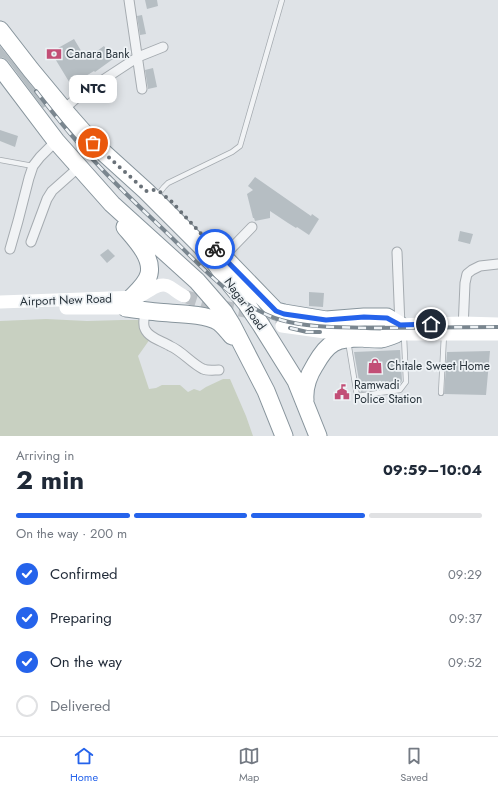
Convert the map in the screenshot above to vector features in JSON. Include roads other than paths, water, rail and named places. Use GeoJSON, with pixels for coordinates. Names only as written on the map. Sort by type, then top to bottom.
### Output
{"type":"FeatureCollection","features":[{"type":"Feature","properties":{"kind":"highway","name":"Nagar Road"},"geometry":{"type":"LineString","coordinates":[[0,30],[63,110],[93,143],[153,191],[200,246],[220,261],[231,285],[261,325],[296,382],[318,436]]}},
{"type":"Feature","properties":{"kind":"highway","name":"Nagar Road"},"geometry":{"type":"LineString","coordinates":[[0,67],[56,141],[106,198],[197,281],[224,312],[266,391],[284,436]]}},
{"type":"Feature","properties":{"kind":"highway"},"geometry":{"type":"LineString","coordinates":[[106,198],[115,217],[143,249],[150,269],[149,276],[129,303],[145,311],[193,315],[214,320],[225,327],[246,353]]}},
{"type":"Feature","properties":{"kind":"highway"},"geometry":{"type":"LineString","coordinates":[[220,261],[276,311],[284,314],[326,320],[364,317],[387,318],[400,332],[380,339],[348,339],[334,342],[323,352],[307,380],[304,393],[305,402]]}},
{"type":"Feature","properties":{"kind":"main road"},"geometry":{"type":"LineString","coordinates":[[161,285],[171,288],[186,301],[153,304],[129,303],[161,285]]}},
{"type":"Feature","properties":{"kind":"main road","name":"Airport New Road"},"geometry":{"type":"LineString","coordinates":[[0,302],[129,303]]}},
{"type":"Feature","properties":{"kind":"main road","name":"Airport New Road"},"geometry":{"type":"LineString","coordinates":[[0,311],[129,303]]}},
{"type":"Feature","properties":{"kind":"main road"},"geometry":{"type":"LineString","coordinates":[[283,322],[444,335],[463,329],[498,334]]}},
{"type":"Feature","properties":{"kind":"main road"},"geometry":{"type":"LineString","coordinates":[[400,332],[463,329],[498,324]]}},
{"type":"Feature","properties":{"kind":"street"},"geometry":{"type":"LineString","coordinates":[[129,0],[142,89]]}},
{"type":"Feature","properties":{"kind":"street"},"geometry":{"type":"LineString","coordinates":[[63,110],[80,95],[138,57],[163,47]]}},
{"type":"Feature","properties":{"kind":"street"},"geometry":{"type":"LineString","coordinates":[[10,249],[33,166],[56,141]]}},
{"type":"Feature","properties":{"kind":"street"},"geometry":{"type":"LineString","coordinates":[[31,242],[47,199],[52,191],[78,167]]}},
{"type":"Feature","properties":{"kind":"street"},"geometry":{"type":"LineString","coordinates":[[220,261],[252,227]]}},
{"type":"Feature","properties":{"kind":"street"},"geometry":{"type":"LineString","coordinates":[[397,252],[400,332]]}},
{"type":"Feature","properties":{"kind":"street"},"geometry":{"type":"LineString","coordinates":[[463,329],[465,283],[467,274],[480,266],[498,264]]}},
{"type":"Feature","properties":{"kind":"street"},"geometry":{"type":"LineString","coordinates":[[145,311],[144,325],[145,330],[149,335],[171,346],[203,369],[219,370]]}},
{"type":"Feature","properties":{"kind":"lane"},"geometry":{"type":"LineString","coordinates":[[153,191],[164,187],[168,183],[232,152],[240,146],[282,0]]}},
{"type":"Feature","properties":{"kind":"lane"},"geometry":{"type":"LineString","coordinates":[[0,160],[33,166]]}},
{"type":"Feature","properties":{"kind":"lane"},"geometry":{"type":"LineString","coordinates":[[348,339],[357,396],[400,390],[404,386],[406,382],[400,332]]}},
{"type":"Feature","properties":{"kind":"lane"},"geometry":{"type":"LineString","coordinates":[[442,393],[444,335]]}},
{"type":"Feature","properties":{"kind":"tunnel"},"geometry":{"type":"LineString","coordinates":[[184,296],[212,305],[283,318]]}},
{"type":"Feature","properties":{"kind":"railway"},"geometry":{"type":"LineString","coordinates":[[36,91],[82,147],[132,200],[205,271],[233,295],[264,314],[292,323],[324,327],[498,327]]}},
{"type":"Feature","properties":{"kind":"railway"},"geometry":{"type":"LineString","coordinates":[[290,328],[307,332],[320,332]]}},
{"type":"Feature","properties":{"kind":"place","name":"Canara Bank"},"geometry":{"type":"Point","coordinates":[54,54]}},
{"type":"Feature","properties":{"kind":"place","name":"NTC"},"geometry":{"type":"Point","coordinates":[93,143]}},
{"type":"Feature","properties":{"kind":"place","name":"Chitale Sweet Home"},"geometry":{"type":"Point","coordinates":[375,366]}},
{"type":"Feature","properties":{"kind":"place","name":"Ramwadi Police Station"},"geometry":{"type":"Point","coordinates":[342,392]}}]}
